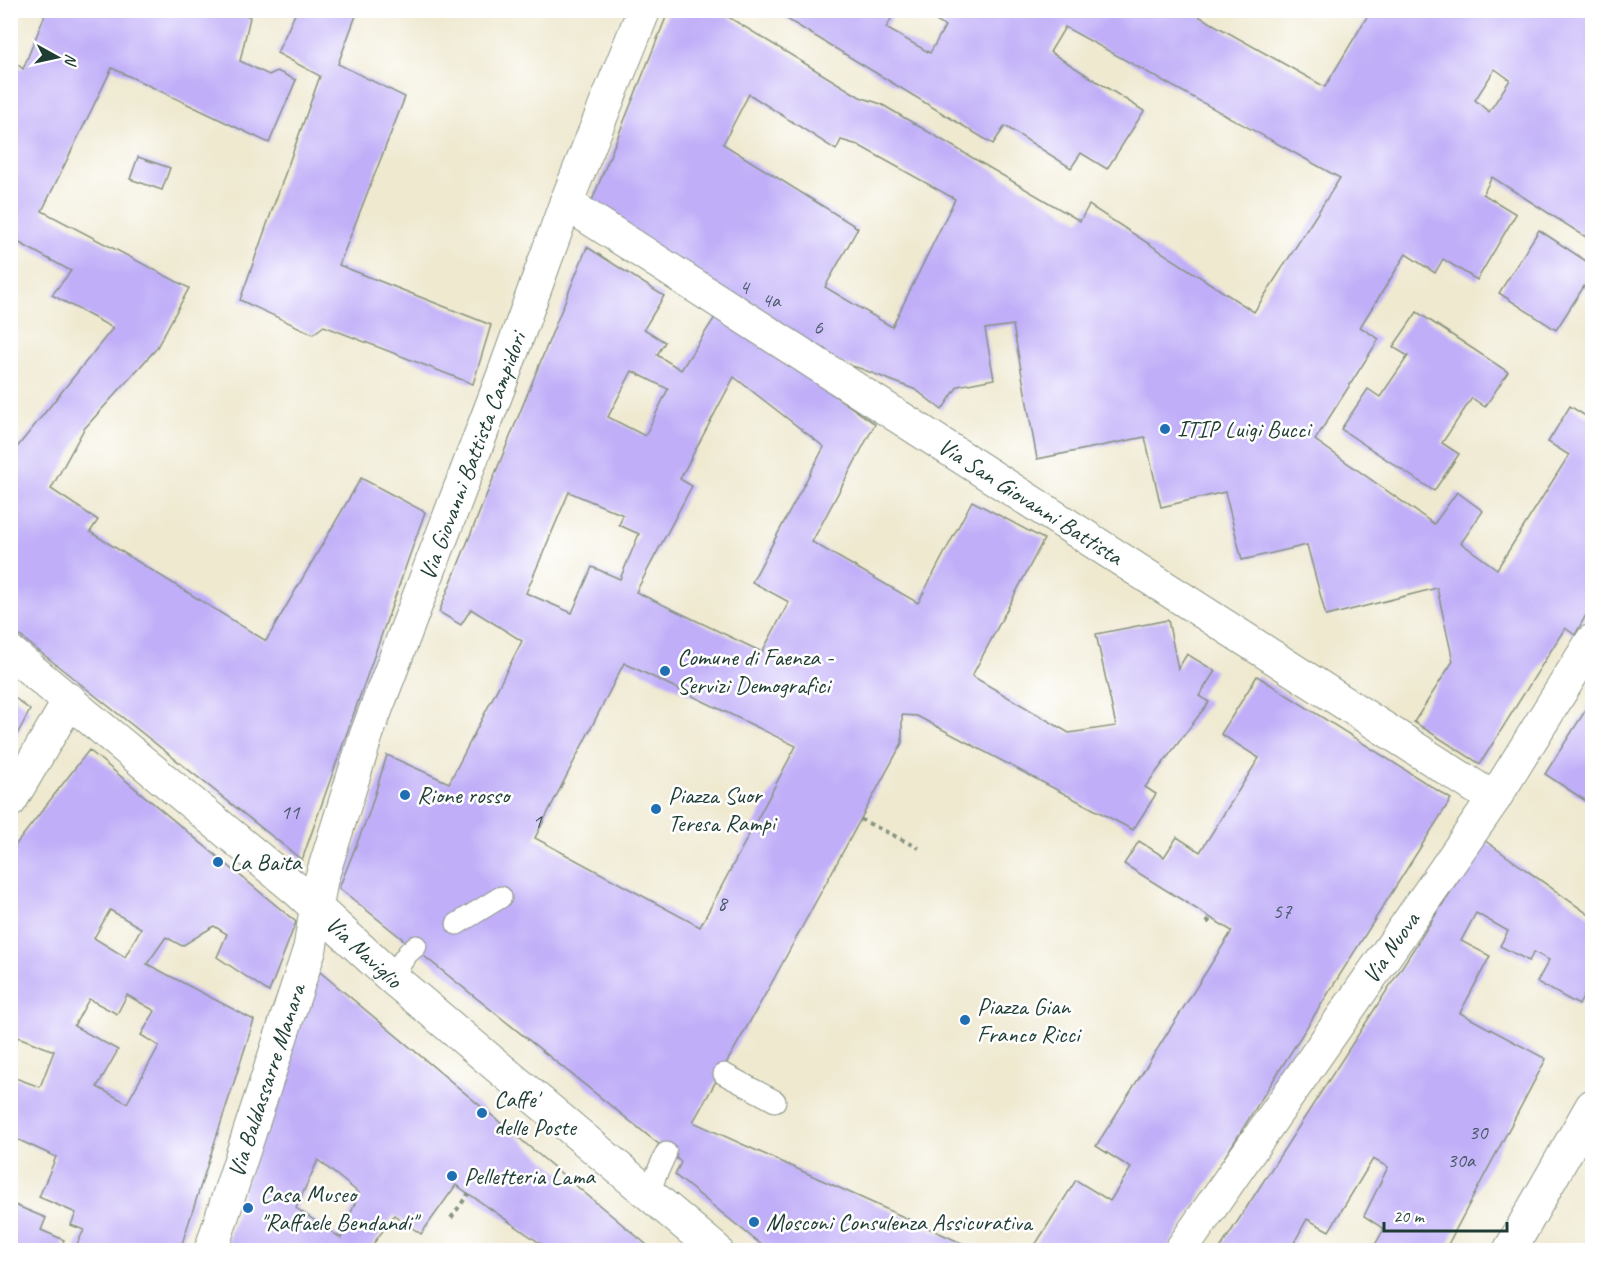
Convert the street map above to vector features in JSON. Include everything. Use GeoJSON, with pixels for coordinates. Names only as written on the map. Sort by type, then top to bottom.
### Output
{"type":"FeatureCollection","features":[{"type":"Feature","properties":{"kind":"street","name":"Via Giovanni Battista Campidori"},"geometry":{"type":"LineString","coordinates":[[317,908],[321,880],[367,733],[503,376],[566,203],[644,10]]}},
{"type":"Feature","properties":{"kind":"street","name":"Via San Giovanni Battista"},"geometry":{"type":"LineString","coordinates":[[566,203],[1494,799]]}},
{"type":"Feature","properties":{"kind":"street","name":"Via Nuova"},"geometry":{"type":"LineString","coordinates":[[1181,1251],[1494,799],[1593,641]]}},
{"type":"Feature","properties":{"kind":"street","name":"Via Naviglio"},"geometry":{"type":"LineString","coordinates":[[10,652],[317,908],[391,978],[716,1251]]}},
{"type":"Feature","properties":{"kind":"street"},"geometry":{"type":"LineString","coordinates":[[10,801],[70,700]]}},
{"type":"Feature","properties":{"kind":"street","name":"Via Baldassarre Manara"},"geometry":{"type":"LineString","coordinates":[[211,1251],[310,948],[317,908]]}},
{"type":"Feature","properties":{"kind":"street"},"geometry":{"type":"LineString","coordinates":[[1510,1251],[1593,1106]]}},
{"type":"Feature","properties":{"kind":"lane"},"geometry":{"type":"LineString","coordinates":[[457,924],[501,897]]}},
{"type":"Feature","properties":{"kind":"lane"},"geometry":{"type":"LineString","coordinates":[[391,978],[408,953],[416,946]]}},
{"type":"Feature","properties":{"kind":"lane"},"geometry":{"type":"LineString","coordinates":[[724,1074],[775,1101]]}},
{"type":"Feature","properties":{"kind":"lane"},"geometry":{"type":"LineString","coordinates":[[648,1193],[666,1153]]}},
{"type":"Feature","properties":{"kind":"path"},"geometry":{"type":"LineString","coordinates":[[860,819],[919,848]]}},
{"type":"Feature","properties":{"kind":"path"},"geometry":{"type":"LineString","coordinates":[[1207,923],[1211,918]]}},
{"type":"Feature","properties":{"kind":"path"},"geometry":{"type":"LineString","coordinates":[[451,1218],[469,1193]]}},
{"type":"Feature","properties":{"kind":"building"},"geometry":{"type":"Polygon","coordinates":[[[47,10],[238,10],[250,17],[240,61],[269,75],[277,71],[296,80],[269,143],[112,68],[42,211],[189,288],[156,349],[84,429],[51,489],[98,520],[90,532],[266,641],[361,478],[425,512],[302,860],[10,628],[10,456],[113,328],[52,295],[71,271],[14,240],[10,244],[10,58],[23,69],[47,10]]]}},
{"type":"Feature","properties":{"kind":"building"},"geometry":{"type":"Polygon","coordinates":[[[297,10],[358,10],[338,64],[405,97],[339,265],[491,325],[473,384],[324,326],[313,334],[240,300],[320,76],[277,53],[297,10]]]}},
{"type":"Feature","properties":{"kind":"building"},"geometry":{"type":"Polygon","coordinates":[[[669,10],[717,10],[860,97],[881,104],[1080,221],[1089,205],[1254,312],[1340,178],[1065,27],[1050,52],[1144,111],[1107,169],[1081,153],[1071,168],[1005,126],[993,144],[772,10],[896,10],[886,28],[930,53],[945,26],[916,10],[1188,10],[1325,87],[1371,10],[1592,10],[1592,241],[1492,177],[1483,194],[1516,214],[1477,280],[1443,259],[1435,273],[1406,254],[1360,327],[1379,339],[1315,440],[1434,524],[1457,492],[1483,511],[1461,543],[1497,569],[1569,455],[1548,442],[1570,406],[1592,420],[1592,604],[1575,635],[1565,628],[1480,764],[1414,722],[1453,661],[1437,588],[1326,616],[1307,545],[1242,560],[1225,492],[1161,507],[1145,437],[1037,459],[1013,325],[985,329],[994,379],[958,386],[942,410],[916,390],[859,368],[833,361],[589,208],[669,10]],[[1495,69],[1475,100],[1489,112],[1510,80],[1495,69]],[[749,94],[723,144],[858,228],[825,287],[892,327],[955,199],[858,145],[841,140],[836,150],[749,94]]]}},
{"type":"Feature","properties":{"kind":"building"},"geometry":{"type":"Polygon","coordinates":[[[138,157],[170,168],[162,190],[130,179],[138,157]]]}},
{"type":"Feature","properties":{"kind":"building"},"geometry":{"type":"Polygon","coordinates":[[[1539,230],[1592,265],[1592,274],[1556,330],[1499,293],[1539,230]]]}},
{"type":"Feature","properties":{"kind":"building"},"geometry":{"type":"Polygon","coordinates":[[[587,247],[664,296],[644,329],[665,342],[657,355],[681,370],[717,314],[875,424],[812,542],[918,603],[972,501],[1044,539],[972,676],[1069,733],[1116,726],[1096,634],[1168,620],[1178,669],[1187,654],[1215,671],[1199,696],[1209,702],[1145,787],[1156,794],[1133,830],[917,716],[902,715],[902,743],[693,1122],[977,1250],[768,1250],[675,1175],[681,1162],[339,888],[369,813],[387,755],[449,783],[522,641],[471,609],[461,625],[439,612],[587,247]],[[632,371],[608,417],[645,436],[668,389],[632,371]],[[734,377],[680,479],[692,486],[636,592],[762,652],[789,602],[752,582],[824,447],[734,377]],[[569,492],[526,593],[572,613],[592,567],[620,579],[639,534],[619,525],[623,515],[569,492]],[[624,663],[535,838],[700,927],[796,746],[624,663]]]}},
{"type":"Feature","properties":{"kind":"building"},"geometry":{"type":"Polygon","coordinates":[[[1417,312],[1508,372],[1485,407],[1472,398],[1442,443],[1459,454],[1434,491],[1341,429],[1368,389],[1380,397],[1408,356],[1393,347],[1417,312]]]}},
{"type":"Feature","properties":{"kind":"building"},"geometry":{"type":"Polygon","coordinates":[[[1257,676],[1451,799],[1166,1250],[1032,1250],[1076,1180],[1110,1201],[1131,1168],[1096,1146],[1232,931],[1124,864],[1139,841],[1164,857],[1177,837],[1200,852],[1259,758],[1221,734],[1257,676]]]}},
{"type":"Feature","properties":{"kind":"building"},"geometry":{"type":"Polygon","coordinates":[[[10,694],[30,710],[10,748],[10,694]]]}},
{"type":"Feature","properties":{"kind":"building"},"geometry":{"type":"Polygon","coordinates":[[[1592,700],[1592,805],[1545,774],[1592,700]]]}},
{"type":"Feature","properties":{"kind":"building"},"geometry":{"type":"Polygon","coordinates":[[[89,750],[296,922],[269,992],[217,957],[227,934],[214,926],[182,946],[166,937],[147,964],[254,1020],[180,1250],[81,1250],[75,1248],[84,1230],[71,1225],[76,1213],[39,1197],[56,1157],[10,1136],[10,1076],[40,1087],[54,1051],[18,1037],[10,1056],[10,852],[89,750]],[[110,910],[94,938],[125,957],[141,928],[110,910]],[[127,995],[117,1014],[89,999],[74,1026],[118,1050],[97,1087],[127,1103],[159,1046],[141,1035],[155,1011],[127,995]]]}},
{"type":"Feature","properties":{"kind":"building"},"geometry":{"type":"Polygon","coordinates":[[[1484,840],[1592,917],[1592,980],[1579,1005],[1537,982],[1549,960],[1534,952],[1529,961],[1500,946],[1508,931],[1476,913],[1461,941],[1490,956],[1460,1013],[1546,1059],[1445,1250],[1372,1250],[1384,1229],[1364,1216],[1388,1167],[1373,1159],[1329,1231],[1307,1219],[1290,1250],[1219,1250],[1484,840]]]}},
{"type":"Feature","properties":{"kind":"building"},"geometry":{"type":"Polygon","coordinates":[[[320,972],[653,1250],[542,1250],[544,1246],[456,1185],[421,1234],[394,1215],[369,1250],[225,1250],[270,1102],[320,972]],[[318,1160],[296,1208],[341,1238],[359,1193],[318,1160]]]}},
{"type":"Feature","properties":{"kind":"building"},"geometry":{"type":"Polygon","coordinates":[[[10,1203],[46,1218],[41,1230],[64,1240],[60,1250],[10,1250],[10,1203]]]}},
{"type":"Feature","properties":{"kind":"place","name":"ITIP Luigi Bucci"},"geometry":{"type":"Point","coordinates":[1165,429]}},
{"type":"Feature","properties":{"kind":"place","name":"Comune di Faenza - Servizi Demografici"},"geometry":{"type":"Point","coordinates":[665,671]}},
{"type":"Feature","properties":{"kind":"place","name":"Rione rosso"},"geometry":{"type":"Point","coordinates":[405,795]}},
{"type":"Feature","properties":{"kind":"place","name":"Piazza Suor Teresa Rampi"},"geometry":{"type":"Point","coordinates":[656,809]}},
{"type":"Feature","properties":{"kind":"place","name":"La Baita"},"geometry":{"type":"Point","coordinates":[218,862]}},
{"type":"Feature","properties":{"kind":"place","name":"Piazza Gian Franco Ricci"},"geometry":{"type":"Point","coordinates":[965,1020]}},
{"type":"Feature","properties":{"kind":"place","name":"Caffe' delle Poste"},"geometry":{"type":"Point","coordinates":[482,1113]}},
{"type":"Feature","properties":{"kind":"place","name":"Pelletteria Lama"},"geometry":{"type":"Point","coordinates":[452,1176]}},
{"type":"Feature","properties":{"kind":"place","name":"Casa Museo \"Raffaele Bendandi\""},"geometry":{"type":"Point","coordinates":[248,1208]}},
{"type":"Feature","properties":{"kind":"place","name":"Mosconi Consulenza Assicurativa"},"geometry":{"type":"Point","coordinates":[754,1222]}}]}
